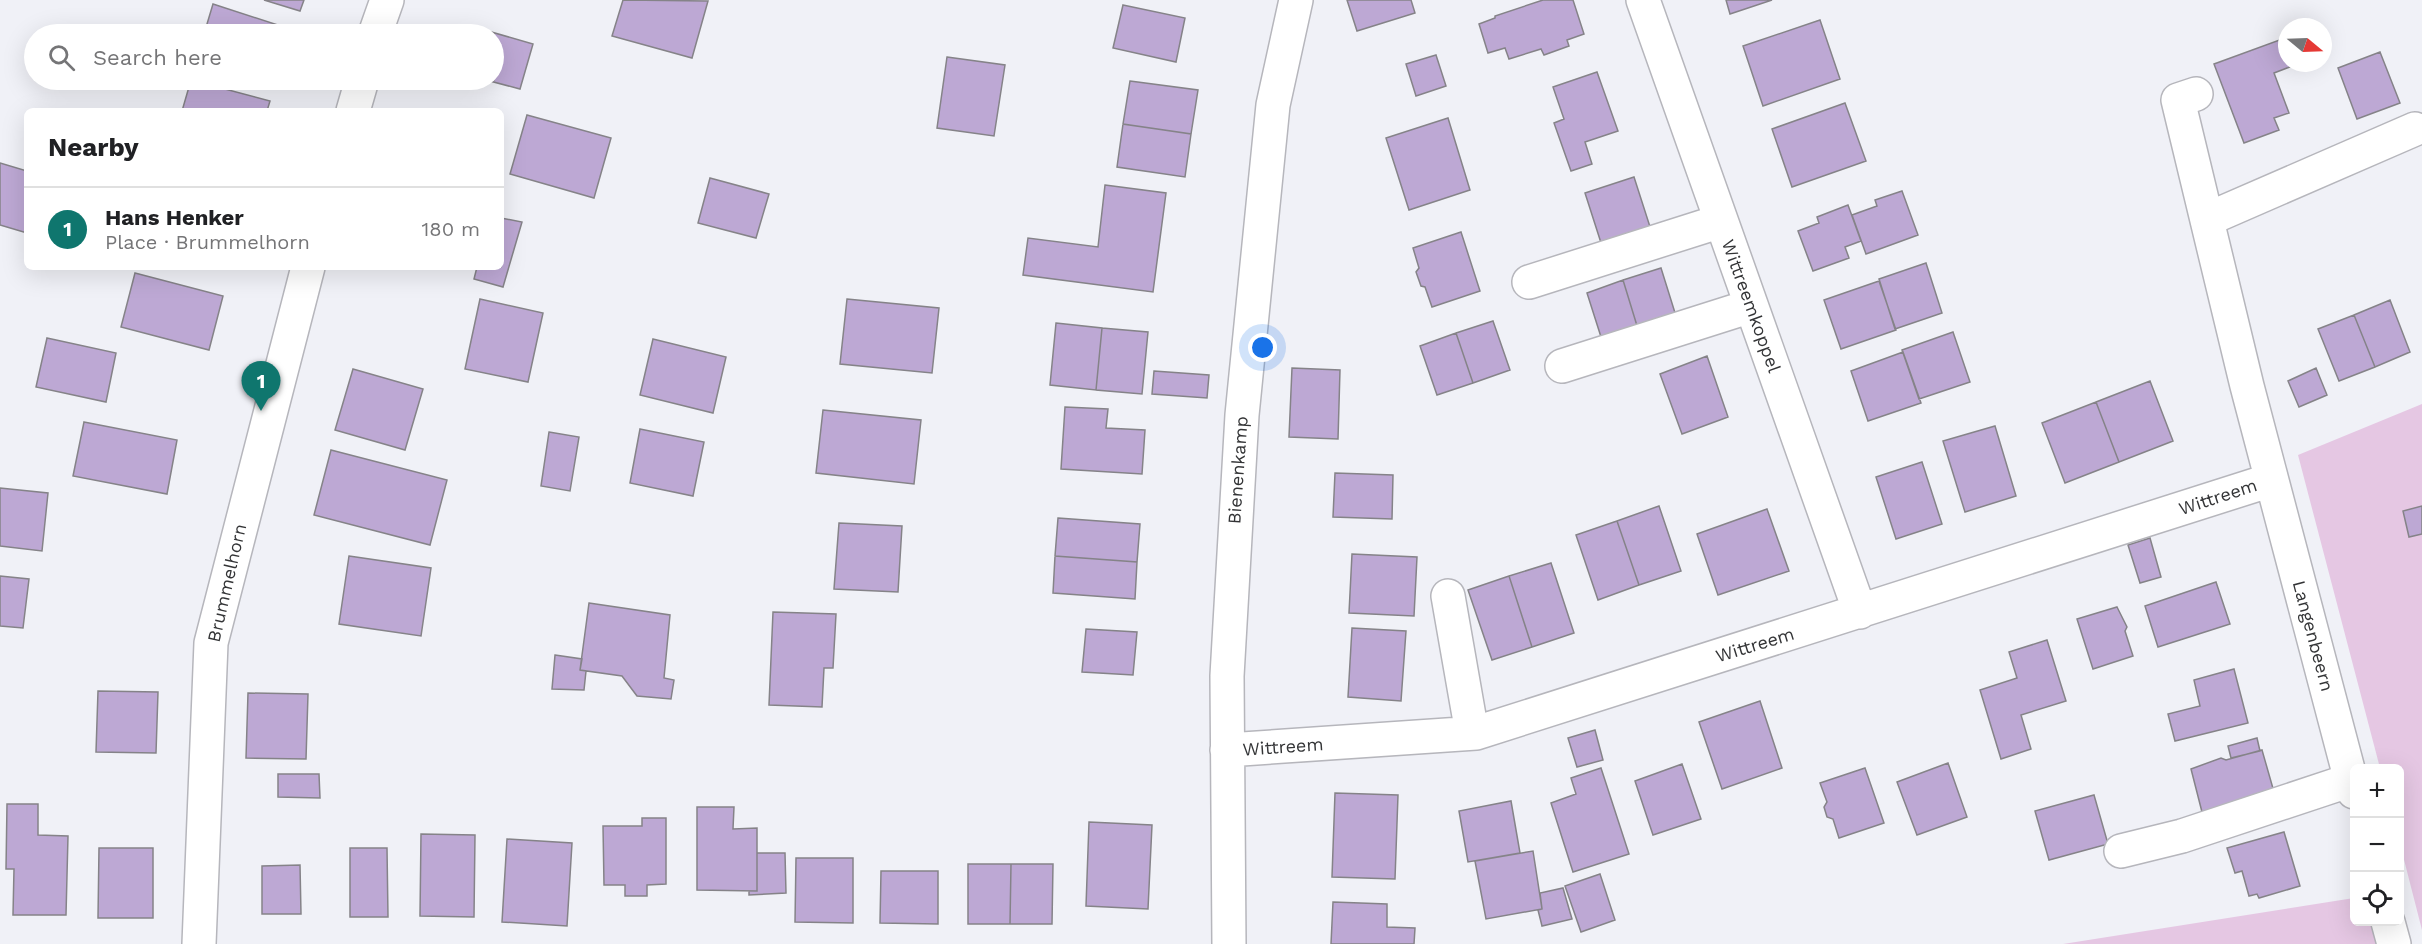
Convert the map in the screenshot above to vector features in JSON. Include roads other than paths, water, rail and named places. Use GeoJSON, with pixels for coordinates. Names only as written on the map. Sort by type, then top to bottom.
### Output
{"type":"FeatureCollection","features":[{"type":"Feature","properties":{"kind":"street"},"geometry":{"type":"LineString","coordinates":[[379,24],[387,0]]}},
{"type":"Feature","properties":{"kind":"street","name":"Bienenkamp"},"geometry":{"type":"LineString","coordinates":[[1229,944],[1227,676],[1243,404],[1273,105],[1296,0]]}},
{"type":"Feature","properties":{"kind":"street","name":"Wittreemkoppel"},"geometry":{"type":"LineString","coordinates":[[1643,0],[1860,612]]}},
{"type":"Feature","properties":{"kind":"street"},"geometry":{"type":"LineString","coordinates":[[353,108],[359,90]]}},
{"type":"Feature","properties":{"kind":"street","name":"Langenbeern"},"geometry":{"type":"LineString","coordinates":[[2196,94],[2178,100],[2271,480],[2350,775]]}},
{"type":"Feature","properties":{"kind":"street"},"geometry":{"type":"LineString","coordinates":[[2208,219],[2415,129]]}},
{"type":"Feature","properties":{"kind":"street"},"geometry":{"type":"LineString","coordinates":[[1529,282],[1721,221]]}},
{"type":"Feature","properties":{"kind":"street","name":"Brummelhorn"},"geometry":{"type":"LineString","coordinates":[[200,944],[211,643],[307,270]]}},
{"type":"Feature","properties":{"kind":"street"},"geometry":{"type":"LineString","coordinates":[[1562,366],[1751,306]]}},
{"type":"Feature","properties":{"kind":"street","name":"Wittreem"},"geometry":{"type":"LineString","coordinates":[[1227,750],[1472,733],[2271,480]]}},
{"type":"Feature","properties":{"kind":"street"},"geometry":{"type":"LineString","coordinates":[[1448,596],[1472,733]]}},
{"type":"Feature","properties":{"kind":"street"},"geometry":{"type":"LineString","coordinates":[[2121,851],[2182,836],[2350,787]]}},
{"type":"Feature","properties":{"kind":"street"},"geometry":{"type":"LineString","coordinates":[[2389,926],[2394,944]]}},
{"type":"Feature","properties":{"kind":"place","name":"Hans Henker"},"geometry":{"type":"Point","coordinates":[261,411]}}]}
